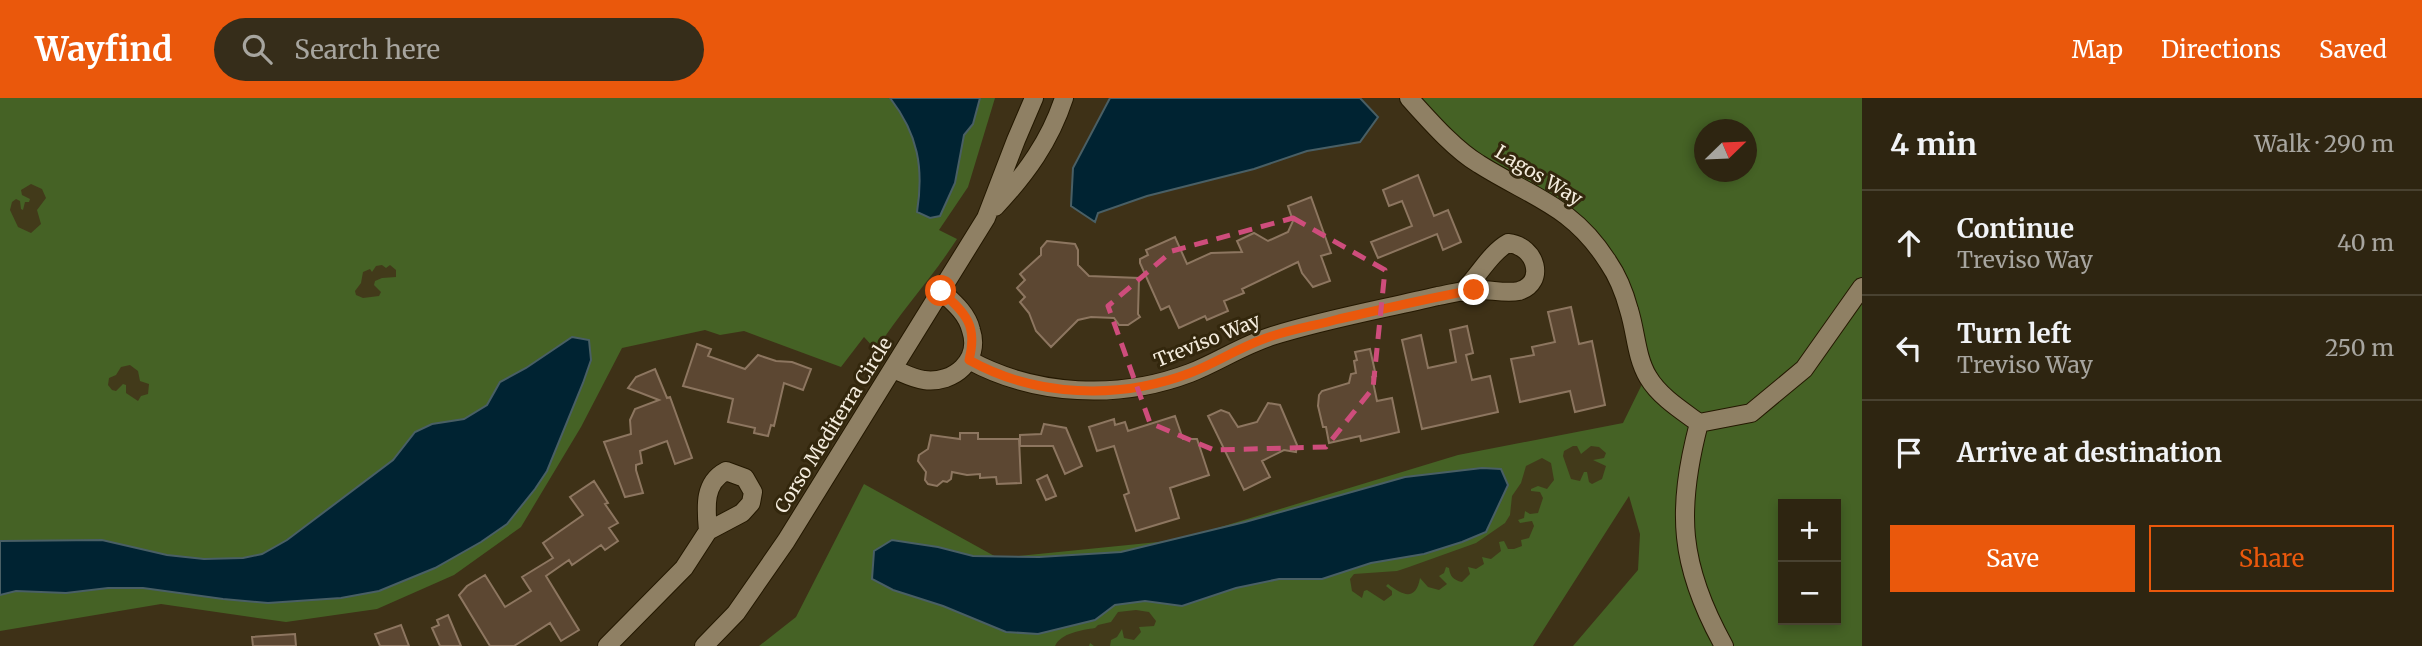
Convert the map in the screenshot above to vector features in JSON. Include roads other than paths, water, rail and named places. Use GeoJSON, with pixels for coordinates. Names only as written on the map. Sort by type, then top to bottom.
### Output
{"type":"FeatureCollection","features":[{"type":"Feature","properties":{"kind":"street","name":"Corso Mediterra Circle"},"geometry":{"type":"LineString","coordinates":[[705,646],[736,613],[786,541],[986,218],[1034,98]]}},
{"type":"Feature","properties":{"kind":"street","name":"Corso Mediterra Circle"},"geometry":{"type":"LineString","coordinates":[[986,218],[1021,180],[1037,156],[1058,117],[1064,98]]}},
{"type":"Feature","properties":{"kind":"street","name":"Lagos Way"},"geometry":{"type":"LineString","coordinates":[[1409,98],[1476,163],[1541,197],[1581,225],[1609,263],[1629,309],[1642,363],[1649,379],[1672,404],[1699,423]]}},
{"type":"Feature","properties":{"kind":"street"},"geometry":{"type":"LineString","coordinates":[[1724,646],[1698,590],[1685,534],[1685,484],[1699,423],[1751,413],[1804,369],[1862,287]]}},
{"type":"Feature","properties":{"kind":"street"},"geometry":{"type":"LineString","coordinates":[[893,369],[922,380],[947,379],[969,360],[974,342],[971,328],[965,316],[941,291]]}},
{"type":"Feature","properties":{"kind":"street","name":"Treviso Way"},"geometry":{"type":"LineString","coordinates":[[969,360],[1000,375],[1030,383],[1068,389],[1116,390],[1180,377],[1272,336],[1462,292]]}},
{"type":"Feature","properties":{"kind":"street"},"geometry":{"type":"LineString","coordinates":[[607,646],[684,568],[708,531]]}},
{"type":"Feature","properties":{"kind":"water"},"geometry":{"type":"Polygon","coordinates":[[[890,98],[980,98],[973,124],[964,135],[955,183],[940,216],[930,218],[917,212],[920,181],[917,152],[907,125],[890,98]]]}},
{"type":"Feature","properties":{"kind":"water"},"geometry":{"type":"Polygon","coordinates":[[[1110,98],[1360,98],[1378,117],[1360,142],[1307,151],[1254,169],[1147,196],[1098,213],[1095,222],[1071,206],[1073,168],[1110,98]]]}},
{"type":"Feature","properties":{"kind":"water"},"geometry":{"type":"Polygon","coordinates":[[[572,337],[589,340],[591,360],[547,471],[507,524],[435,568],[379,591],[341,598],[268,603],[143,588],[108,588],[66,593],[16,591],[0,595],[0,541],[102,540],[167,555],[204,559],[243,558],[262,554],[287,540],[393,460],[415,432],[432,424],[464,419],[487,405],[500,382],[572,337]]]}},
{"type":"Feature","properties":{"kind":"water"},"geometry":{"type":"Polygon","coordinates":[[[1482,468],[1501,469],[1508,485],[1486,532],[1462,542],[1424,554],[1371,563],[1322,579],[1279,579],[1236,588],[1182,606],[1145,601],[1115,605],[1095,620],[1038,634],[1006,632],[943,606],[893,590],[872,579],[874,551],[892,540],[973,556],[1039,557],[1121,552],[1245,522],[1405,477],[1482,468]]]}}]}
